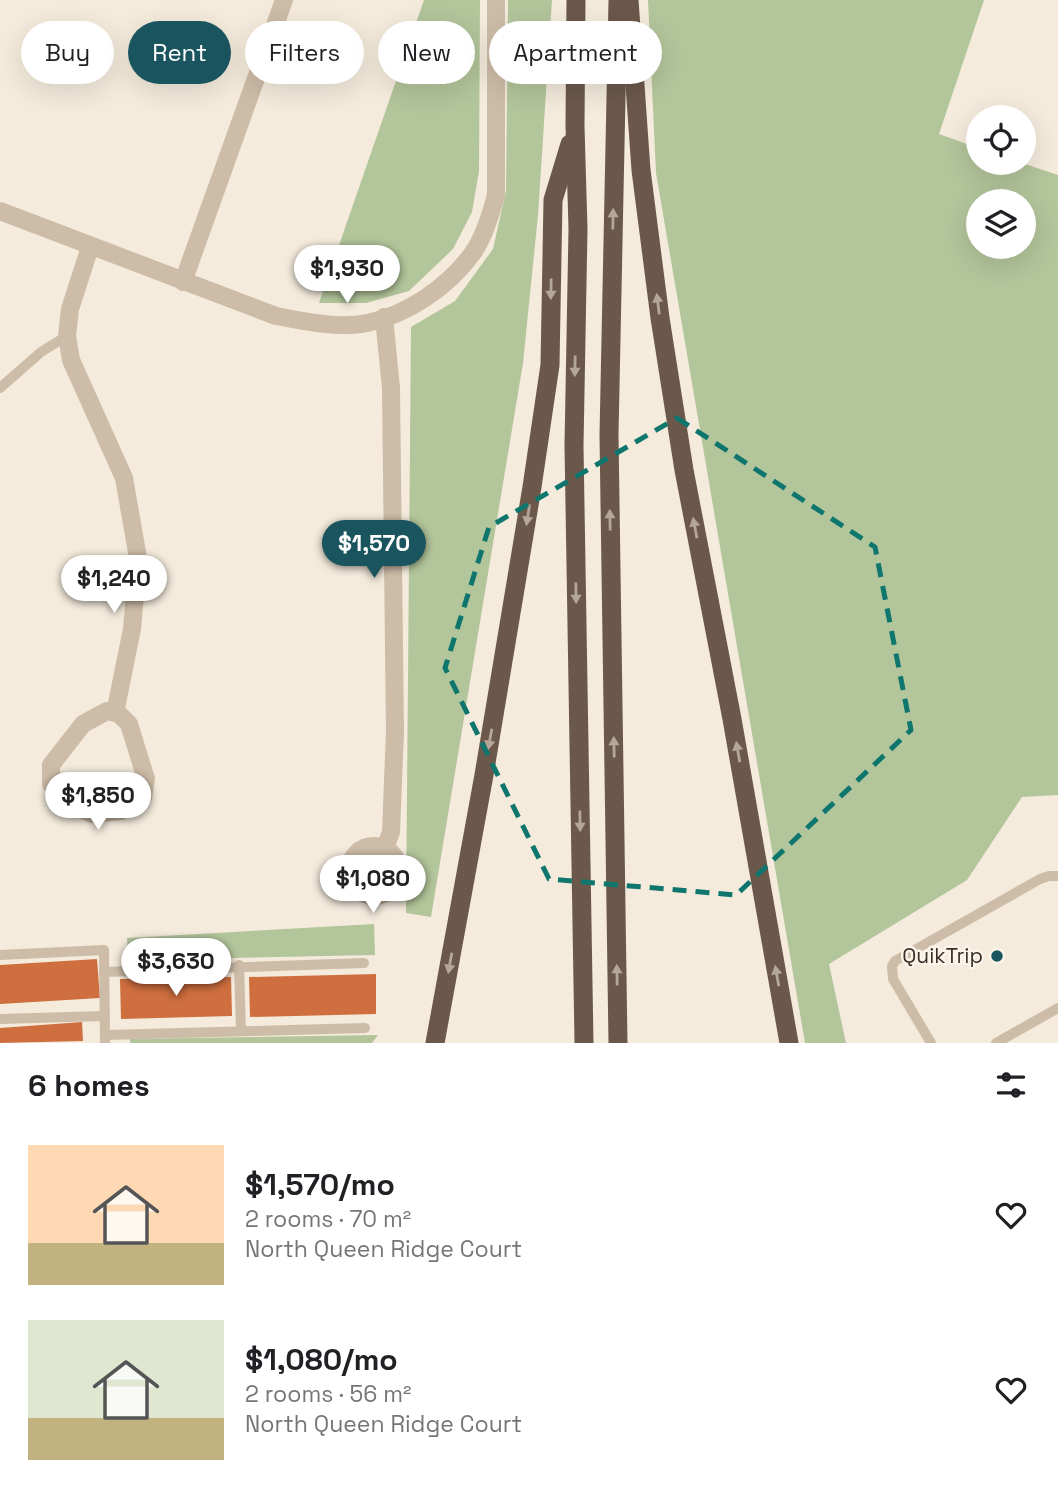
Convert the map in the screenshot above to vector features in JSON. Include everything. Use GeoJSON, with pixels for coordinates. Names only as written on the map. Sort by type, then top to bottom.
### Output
{"type":"FeatureCollection","features":[{"type":"Feature","properties":{"kind":"highway"},"geometry":{"type":"LineString","coordinates":[[576,0],[575,126],[578,229],[574,446],[584,1043]]}},
{"type":"Feature","properties":{"kind":"highway"},"geometry":{"type":"LineString","coordinates":[[618,0],[609,435],[618,1043]]}},
{"type":"Feature","properties":{"kind":"highway"},"geometry":{"type":"LineString","coordinates":[[629,0],[641,170],[662,332],[684,470],[732,719],[789,1043]]}},
{"type":"Feature","properties":{"kind":"highway"},"geometry":{"type":"LineString","coordinates":[[435,1043],[484,775],[532,486],[550,365],[553,200],[575,126]]}},
{"type":"Feature","properties":{"kind":"street"},"geometry":{"type":"LineString","coordinates":[[184,282],[284,0]]}},
{"type":"Feature","properties":{"kind":"street"},"geometry":{"type":"LineString","coordinates":[[0,211],[276,316],[321,324],[366,324],[411,307],[447,281],[474,253],[492,212],[496,195],[496,0]]}},
{"type":"Feature","properties":{"kind":"street"},"geometry":{"type":"LineString","coordinates":[[90,247],[69,309],[67,336],[71,360],[124,478],[138,558],[132,629],[116,713]]}},
{"type":"Feature","properties":{"kind":"street"},"geometry":{"type":"LineString","coordinates":[[384,317],[391,388],[395,732],[391,832],[385,848]]}},
{"type":"Feature","properties":{"kind":"street"},"geometry":{"type":"LineString","coordinates":[[107,711],[116,713],[129,724],[146,779],[143,797],[121,811],[92,814],[67,803],[51,784],[51,765],[83,724],[107,711]]}},
{"type":"Feature","properties":{"kind":"lane"},"geometry":{"type":"LineString","coordinates":[[0,388],[41,352],[67,336]]}},
{"type":"Feature","properties":{"kind":"lane"},"geometry":{"type":"LineString","coordinates":[[931,1043],[893,979],[892,966],[895,961],[1040,879],[1058,876]]}},
{"type":"Feature","properties":{"kind":"lane"},"geometry":{"type":"LineString","coordinates":[[0,955],[104,950],[105,1039],[241,1031],[365,1028]]}},
{"type":"Feature","properties":{"kind":"lane"},"geometry":{"type":"LineString","coordinates":[[104,972],[364,962]]}},
{"type":"Feature","properties":{"kind":"lane"},"geometry":{"type":"LineString","coordinates":[[239,965],[241,1031]]}},
{"type":"Feature","properties":{"kind":"lane"},"geometry":{"type":"LineString","coordinates":[[996,1043],[1058,1008]]}},
{"type":"Feature","properties":{"kind":"lane"},"geometry":{"type":"LineString","coordinates":[[0,1018],[105,1016]]}},
{"type":"Feature","properties":{"kind":"highlighted area"},"geometry":{"type":"Polygon","coordinates":[[[677,418],[875,547],[911,730],[736,895],[549,879],[445,668],[489,527],[677,418]]]}},
{"type":"Feature","properties":{"kind":"green space"},"geometry":{"type":"Polygon","coordinates":[[[424,0],[480,0],[479,171],[472,212],[453,249],[409,291],[366,303],[319,303],[395,84],[475,84],[475,21],[417,21],[424,0]]]}},
{"type":"Feature","properties":{"kind":"green space"},"geometry":{"type":"Polygon","coordinates":[[[508,0],[552,0],[551,21],[508,21],[508,0]]]}},
{"type":"Feature","properties":{"kind":"green space"},"geometry":{"type":"Polygon","coordinates":[[[648,0],[984,0],[939,134],[966,144],[966,175],[1036,175],[1036,168],[1058,175],[1058,795],[1022,797],[967,880],[829,964],[846,1043],[805,1043],[656,173],[652,84],[662,84],[662,21],[649,21],[648,0]]]}},
{"type":"Feature","properties":{"kind":"green space"},"geometry":{"type":"Polygon","coordinates":[[[507,84],[547,84],[538,215],[523,363],[431,917],[406,913],[411,327],[455,301],[493,249],[506,191],[507,84]]]}},
{"type":"Feature","properties":{"kind":"green space"},"geometry":{"type":"Polygon","coordinates":[[[374,924],[375,955],[128,960],[127,938],[374,924]]]}},
{"type":"Feature","properties":{"kind":"green space"},"geometry":{"type":"Polygon","coordinates":[[[378,1035],[372,1043],[130,1043],[130,1039],[378,1035]]]}},
{"type":"Feature","properties":{"kind":"building"},"geometry":{"type":"Polygon","coordinates":[[[97,959],[100,998],[0,1004],[0,965],[97,959]]]}},
{"type":"Feature","properties":{"kind":"building"},"geometry":{"type":"Polygon","coordinates":[[[376,974],[376,1014],[250,1017],[249,977],[376,974]]]}},
{"type":"Feature","properties":{"kind":"building"},"geometry":{"type":"Polygon","coordinates":[[[231,977],[232,1016],[121,1019],[120,979],[231,977]]]}},
{"type":"Feature","properties":{"kind":"building"},"geometry":{"type":"Polygon","coordinates":[[[82,1022],[83,1041],[0,1043],[0,1028],[82,1022]]]}},
{"type":"Feature","properties":{"kind":"place","name":"QuikTrip"},"geometry":{"type":"Point","coordinates":[997,956]}}]}
